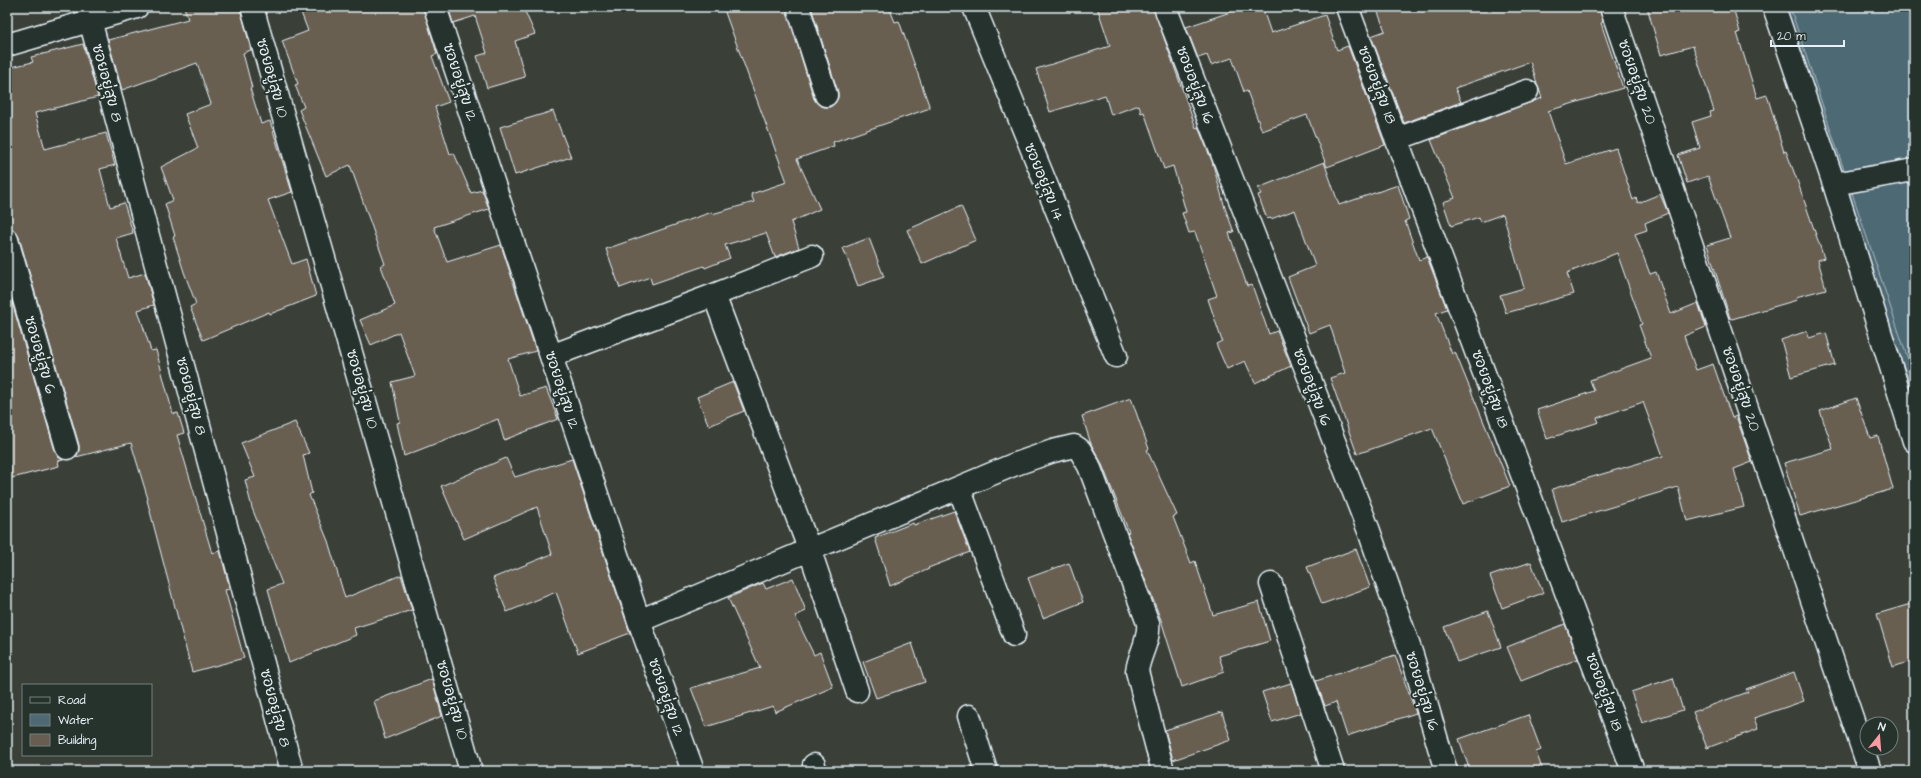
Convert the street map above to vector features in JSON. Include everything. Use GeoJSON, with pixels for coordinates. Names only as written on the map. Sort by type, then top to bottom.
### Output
{"type":"FeatureCollection","features":[{"type":"Feature","properties":{"kind":"street"},"geometry":{"type":"LineString","coordinates":[[7,45],[136,7]]}},
{"type":"Feature","properties":{"kind":"street","name":"ซอยอยู่สุข 10"},"geometry":{"type":"LineString","coordinates":[[252,7],[471,771]]}},
{"type":"Feature","properties":{"kind":"street","name":"ซอยอยู่สุข 12"},"geometry":{"type":"LineString","coordinates":[[435,7],[639,621],[693,771]]}},
{"type":"Feature","properties":{"kind":"street"},"geometry":{"type":"LineString","coordinates":[[798,7],[826,95]]}},
{"type":"Feature","properties":{"kind":"street","name":"ซอยอยู่สุข 14"},"geometry":{"type":"LineString","coordinates":[[974,7],[1116,356]]}},
{"type":"Feature","properties":{"kind":"street","name":"ซอยอยู่สุข 16"},"geometry":{"type":"LineString","coordinates":[[1165,7],[1369,531],[1412,655],[1446,771]]}},
{"type":"Feature","properties":{"kind":"street","name":"ซอยอยู่สุข 18"},"geometry":{"type":"LineString","coordinates":[[1346,7],[1397,139],[1633,771]]}},
{"type":"Feature","properties":{"kind":"street","name":"ซอยอยู่สุข 20"},"geometry":{"type":"LineString","coordinates":[[1612,7],[1870,771]]}},
{"type":"Feature","properties":{"kind":"street"},"geometry":{"type":"LineString","coordinates":[[1774,7],[1834,184],[1914,441]]}},
{"type":"Feature","properties":{"kind":"street","name":"ซอยอยู่สุข 8"},"geometry":{"type":"LineString","coordinates":[[90,20],[292,771]]}},
{"type":"Feature","properties":{"kind":"street"},"geometry":{"type":"LineString","coordinates":[[1397,139],[1527,91]]}},
{"type":"Feature","properties":{"kind":"street"},"geometry":{"type":"LineString","coordinates":[[1834,184],[1914,170]]}},
{"type":"Feature","properties":{"kind":"street","name":"ซอยอยู่สุข 6"},"geometry":{"type":"LineString","coordinates":[[7,240],[67,448]]}},
{"type":"Feature","properties":{"kind":"street"},"geometry":{"type":"LineString","coordinates":[[550,356],[714,295],[812,256]]}},
{"type":"Feature","properties":{"kind":"street"},"geometry":{"type":"LineString","coordinates":[[714,295],[810,551],[857,691]]}},
{"type":"Feature","properties":{"kind":"street"},"geometry":{"type":"LineString","coordinates":[[639,621],[959,488],[1052,451],[1074,446],[1080,450],[1089,466],[1148,623],[1149,632],[1138,661],[1138,671],[1163,771]]}},
{"type":"Feature","properties":{"kind":"street"},"geometry":{"type":"LineString","coordinates":[[959,488],[1014,635]]}},
{"type":"Feature","properties":{"kind":"street"},"geometry":{"type":"LineString","coordinates":[[1271,584],[1333,771]]}},
{"type":"Feature","properties":{"kind":"street"},"geometry":{"type":"LineString","coordinates":[[969,716],[986,771]]}},
{"type":"Feature","properties":{"kind":"water"},"geometry":{"type":"Polygon","coordinates":[[[1774,7],[1914,7],[1914,425],[1774,7]]]}},
{"type":"Feature","properties":{"kind":"building"},"geometry":{"type":"Polygon","coordinates":[[[184,7],[240,7],[251,50],[243,53],[252,88],[250,88],[261,124],[270,121],[292,192],[268,200],[292,264],[306,259],[316,296],[270,314],[269,312],[203,340],[190,307],[196,304],[173,237],[175,236],[165,204],[173,200],[161,167],[198,148],[185,114],[211,104],[197,63],[122,90],[108,40],[188,19],[184,7]]]}},
{"type":"Feature","properties":{"kind":"building"},"geometry":{"type":"Polygon","coordinates":[[[299,7],[423,7],[437,54],[432,56],[449,102],[435,107],[450,154],[454,153],[471,193],[482,190],[489,209],[434,227],[447,262],[501,245],[536,351],[508,359],[520,396],[546,388],[558,419],[504,440],[498,419],[404,456],[397,423],[400,422],[392,382],[415,376],[399,332],[371,345],[360,320],[395,305],[381,266],[385,264],[350,165],[326,176],[299,110],[304,107],[295,85],[298,84],[282,41],[308,31],[299,7]]]}},
{"type":"Feature","properties":{"kind":"building"},"geometry":{"type":"Polygon","coordinates":[[[448,7],[523,7],[535,34],[515,41],[525,77],[487,88],[477,56],[487,53],[475,16],[453,23],[448,7]]]}},
{"type":"Feature","properties":{"kind":"building"},"geometry":{"type":"Polygon","coordinates":[[[723,7],[786,7],[814,99],[818,104],[824,107],[830,107],[838,98],[838,92],[811,7],[889,7],[895,22],[899,21],[930,108],[833,142],[834,146],[797,159],[820,209],[791,222],[799,248],[775,257],[766,233],[725,245],[730,258],[705,268],[704,266],[652,284],[650,277],[620,288],[606,249],[712,212],[712,214],[754,202],[751,194],[787,182],[723,7]]]}},
{"type":"Feature","properties":{"kind":"building"},"geometry":{"type":"Polygon","coordinates":[[[1097,7],[1153,7],[1196,128],[1198,127],[1212,161],[1225,208],[1234,232],[1229,233],[1247,286],[1252,285],[1269,334],[1277,331],[1291,366],[1255,383],[1245,361],[1227,369],[1216,344],[1222,341],[1208,299],[1217,296],[1195,232],[1189,233],[1182,213],[1186,212],[1173,166],[1164,169],[1144,112],[1141,113],[1139,105],[1111,115],[1105,95],[1050,112],[1036,69],[1110,46],[1097,7]]]}},
{"type":"Feature","properties":{"kind":"building"},"geometry":{"type":"Polygon","coordinates":[[[1245,7],[1262,7],[1271,33],[1325,15],[1337,50],[1348,46],[1385,145],[1327,167],[1307,115],[1262,131],[1247,91],[1244,92],[1232,58],[1211,65],[1207,55],[1198,58],[1186,27],[1245,7]]]}},
{"type":"Feature","properties":{"kind":"building"},"geometry":{"type":"Polygon","coordinates":[[[1376,7],[1599,7],[1603,22],[1601,23],[1623,88],[1548,111],[1566,164],[1616,148],[1633,200],[1636,198],[1638,203],[1660,194],[1668,213],[1645,223],[1647,230],[1635,234],[1650,274],[1656,272],[1671,314],[1698,303],[1706,327],[1684,336],[1696,370],[1713,364],[1732,418],[1736,416],[1752,462],[1734,469],[1744,507],[1687,521],[1678,487],[1562,522],[1552,489],[1663,456],[1643,402],[1597,418],[1599,422],[1547,439],[1537,410],[1594,391],[1590,380],[1651,358],[1639,325],[1642,324],[1617,253],[1567,273],[1574,294],[1506,313],[1500,295],[1524,288],[1503,214],[1481,222],[1479,217],[1451,226],[1443,202],[1455,198],[1431,140],[1542,98],[1530,62],[1455,88],[1461,102],[1404,123],[1371,36],[1385,31],[1376,7]]]}},
{"type":"Feature","properties":{"kind":"building"},"geometry":{"type":"Polygon","coordinates":[[[1647,7],[1733,7],[1740,32],[1737,33],[1757,98],[1767,95],[1784,152],[1786,151],[1797,180],[1824,258],[1818,260],[1826,289],[1796,297],[1797,300],[1732,319],[1730,318],[1707,245],[1730,238],[1708,176],[1687,183],[1678,155],[1700,148],[1692,122],[1711,116],[1710,112],[1714,111],[1693,46],[1661,55],[1647,7]]]}},
{"type":"Feature","properties":{"kind":"building"},"geometry":{"type":"Polygon","coordinates":[[[83,44],[98,97],[35,113],[45,149],[106,133],[115,165],[100,169],[110,207],[124,203],[133,233],[116,238],[128,278],[145,273],[154,305],[138,310],[151,351],[156,350],[173,414],[178,413],[184,433],[177,435],[212,553],[220,551],[230,589],[225,590],[244,658],[192,672],[147,500],[148,499],[131,443],[76,457],[79,451],[79,445],[19,237],[15,231],[7,228],[7,68],[33,62],[31,57],[83,44]]]}},
{"type":"Feature","properties":{"kind":"building"},"geometry":{"type":"Polygon","coordinates":[[[553,111],[571,157],[515,175],[500,127],[553,111]]]}},
{"type":"Feature","properties":{"kind":"building"},"geometry":{"type":"Polygon","coordinates":[[[1324,162],[1339,205],[1398,185],[1409,219],[1405,221],[1419,260],[1427,257],[1447,309],[1436,313],[1452,354],[1455,352],[1510,486],[1463,504],[1432,428],[1357,454],[1330,378],[1345,373],[1330,325],[1309,333],[1288,277],[1315,266],[1295,210],[1271,219],[1267,219],[1258,195],[1261,194],[1258,188],[1324,162]]]}},
{"type":"Feature","properties":{"kind":"building"},"geometry":{"type":"Polygon","coordinates":[[[961,206],[976,240],[922,264],[907,230],[961,206]]]}},
{"type":"Feature","properties":{"kind":"building"},"geometry":{"type":"Polygon","coordinates":[[[869,238],[884,277],[858,286],[843,248],[869,238]]]}},
{"type":"Feature","properties":{"kind":"building"},"geometry":{"type":"Polygon","coordinates":[[[7,285],[55,451],[58,457],[63,460],[58,461],[59,466],[12,478],[7,456],[7,285]]]}},
{"type":"Feature","properties":{"kind":"building"},"geometry":{"type":"Polygon","coordinates":[[[1807,331],[1809,338],[1826,333],[1835,365],[1791,377],[1781,340],[1807,331]]]}},
{"type":"Feature","properties":{"kind":"building"},"geometry":{"type":"Polygon","coordinates":[[[733,382],[744,411],[709,426],[697,397],[733,382]]]}},
{"type":"Feature","properties":{"kind":"building"},"geometry":{"type":"Polygon","coordinates":[[[1131,398],[1149,449],[1147,450],[1177,515],[1173,517],[1191,563],[1195,561],[1213,615],[1259,602],[1270,641],[1219,656],[1224,672],[1182,687],[1161,620],[1127,533],[1129,532],[1101,462],[1091,444],[1082,416],[1131,398]]]}},
{"type":"Feature","properties":{"kind":"building"},"geometry":{"type":"Polygon","coordinates":[[[1856,398],[1870,438],[1878,436],[1893,489],[1800,516],[1784,463],[1833,449],[1820,411],[1856,398]]]}},
{"type":"Feature","properties":{"kind":"building"},"geometry":{"type":"Polygon","coordinates":[[[295,422],[309,453],[303,455],[312,493],[309,495],[328,541],[345,598],[401,575],[412,610],[354,628],[356,635],[289,663],[268,589],[282,584],[252,508],[245,480],[255,477],[241,443],[295,422]]]}},
{"type":"Feature","properties":{"kind":"building"},"geometry":{"type":"Polygon","coordinates":[[[506,458],[515,477],[572,459],[630,633],[578,653],[556,592],[507,612],[493,578],[552,554],[537,507],[464,539],[441,486],[506,458]]]}},
{"type":"Feature","properties":{"kind":"building"},"geometry":{"type":"Polygon","coordinates":[[[954,511],[970,552],[928,568],[929,569],[890,586],[875,538],[913,523],[914,525],[954,511]]]}},
{"type":"Feature","properties":{"kind":"building"},"geometry":{"type":"Polygon","coordinates":[[[1356,549],[1370,587],[1322,604],[1307,567],[1356,549]]]}},
{"type":"Feature","properties":{"kind":"building"},"geometry":{"type":"Polygon","coordinates":[[[1531,562],[1543,593],[1502,608],[1490,576],[1531,562]]]}},
{"type":"Feature","properties":{"kind":"building"},"geometry":{"type":"Polygon","coordinates":[[[1069,563],[1083,602],[1043,618],[1028,578],[1069,563]]]}},
{"type":"Feature","properties":{"kind":"building"},"geometry":{"type":"Polygon","coordinates":[[[793,578],[806,611],[795,616],[814,655],[820,652],[833,687],[775,712],[773,706],[706,727],[691,688],[760,668],[728,598],[763,583],[766,589],[793,578]]]}},
{"type":"Feature","properties":{"kind":"building"},"geometry":{"type":"Polygon","coordinates":[[[1914,603],[1914,660],[1893,667],[1877,614],[1914,603]]]}},
{"type":"Feature","properties":{"kind":"building"},"geometry":{"type":"Polygon","coordinates":[[[1488,611],[1501,647],[1457,662],[1444,627],[1488,611]]]}},
{"type":"Feature","properties":{"kind":"building"},"geometry":{"type":"Polygon","coordinates":[[[1565,624],[1578,659],[1521,681],[1507,647],[1565,624]]]}},
{"type":"Feature","properties":{"kind":"building"},"geometry":{"type":"Polygon","coordinates":[[[912,643],[925,682],[876,698],[863,662],[912,643]]]}},
{"type":"Feature","properties":{"kind":"building"},"geometry":{"type":"Polygon","coordinates":[[[1395,655],[1416,713],[1347,736],[1336,702],[1325,706],[1316,681],[1395,655]]]}},
{"type":"Feature","properties":{"kind":"building"},"geometry":{"type":"Polygon","coordinates":[[[1794,672],[1804,701],[1754,718],[1758,729],[1707,748],[1693,712],[1748,692],[1746,689],[1794,672]]]}},
{"type":"Feature","properties":{"kind":"building"},"geometry":{"type":"Polygon","coordinates":[[[1673,678],[1683,710],[1642,723],[1631,692],[1673,678]]]}},
{"type":"Feature","properties":{"kind":"building"},"geometry":{"type":"Polygon","coordinates":[[[432,679],[442,716],[385,739],[374,701],[432,679]]]}},
{"type":"Feature","properties":{"kind":"building"},"geometry":{"type":"Polygon","coordinates":[[[1291,683],[1301,713],[1272,722],[1262,692],[1291,683]]]}},
{"type":"Feature","properties":{"kind":"building"},"geometry":{"type":"Polygon","coordinates":[[[1222,712],[1231,740],[1173,760],[1165,730],[1222,712]]]}},
{"type":"Feature","properties":{"kind":"building"},"geometry":{"type":"Polygon","coordinates":[[[1528,715],[1541,750],[1536,752],[1543,771],[1470,771],[1459,739],[1528,715]]]}}]}
